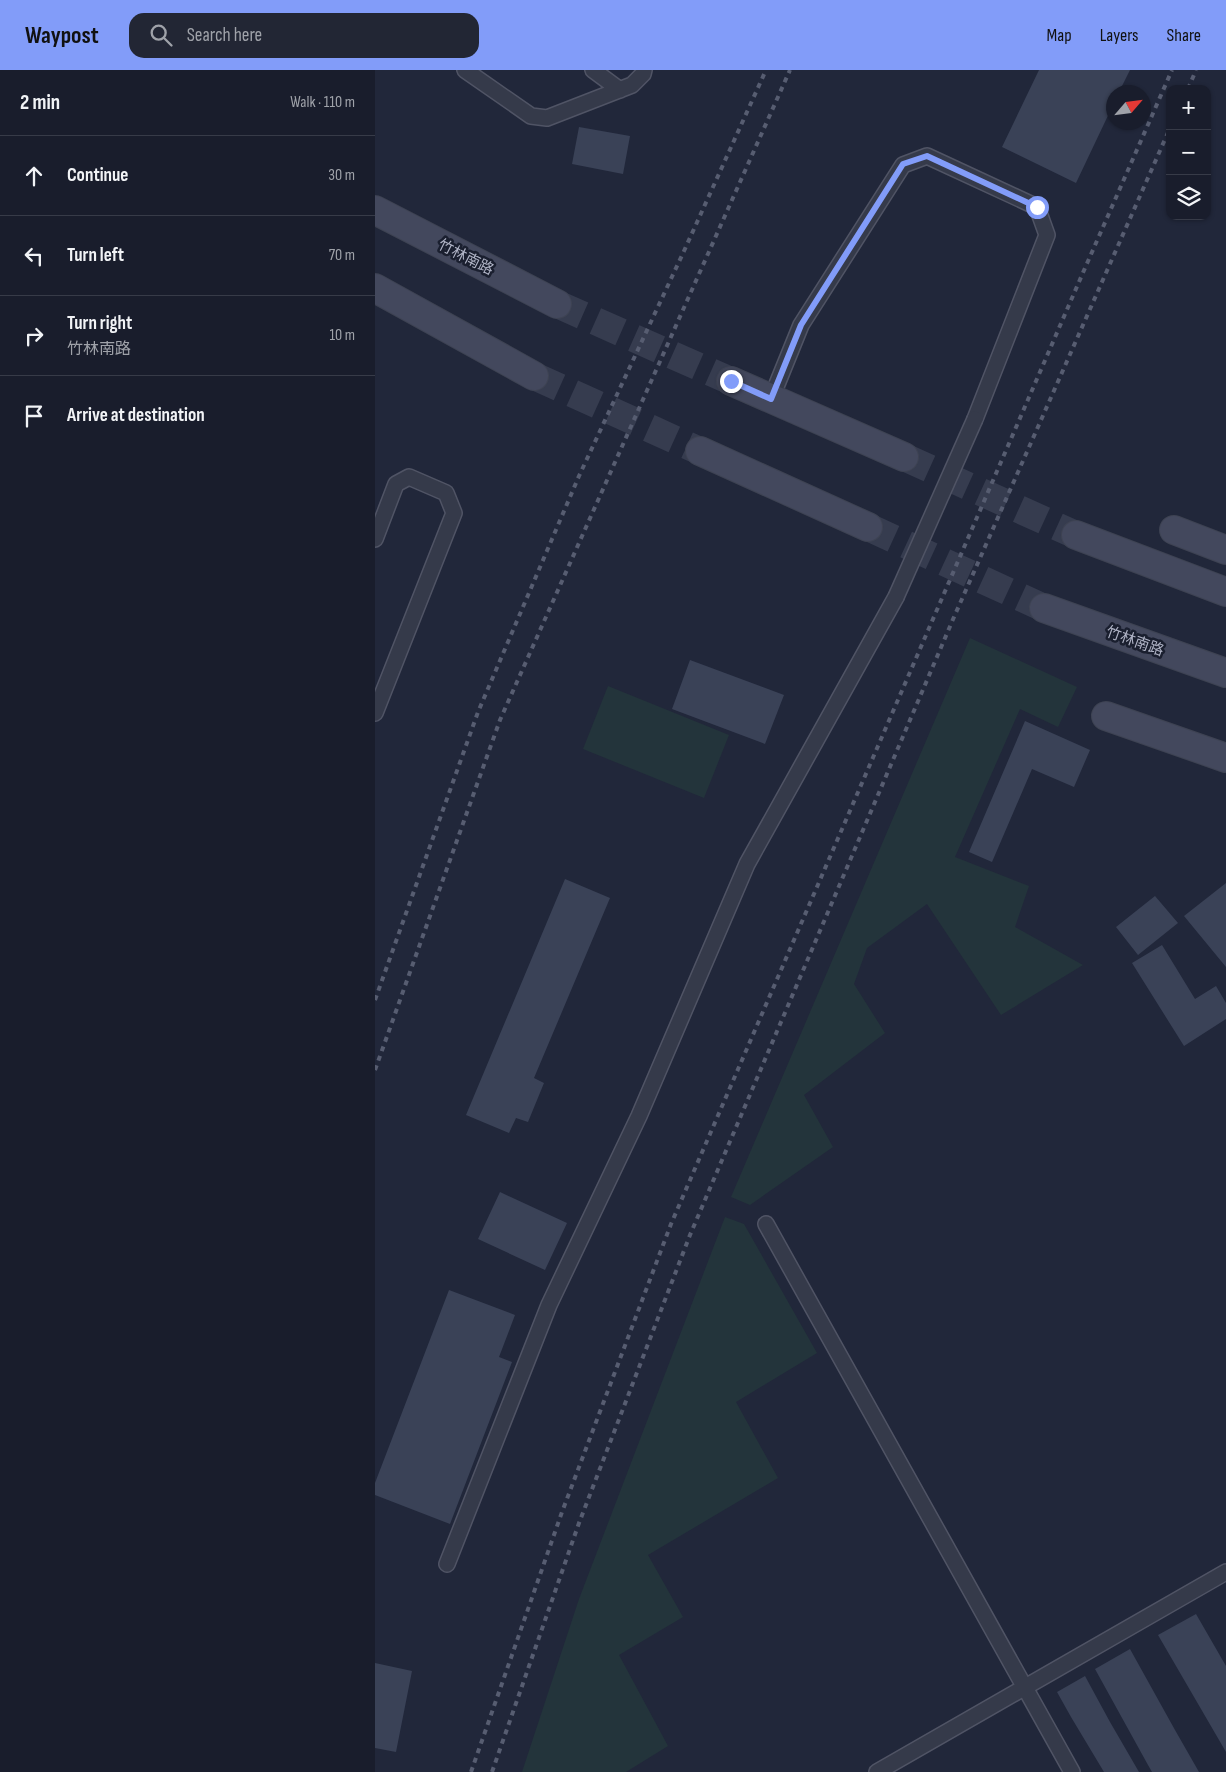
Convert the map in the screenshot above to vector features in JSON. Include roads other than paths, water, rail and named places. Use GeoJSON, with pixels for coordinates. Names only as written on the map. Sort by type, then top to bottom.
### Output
{"type":"FeatureCollection","features":[{"type":"Feature","properties":{"kind":"main road","name":"竹林南路"},"geometry":{"type":"LineString","coordinates":[[375,210],[557,304]]}},
{"type":"Feature","properties":{"kind":"main road"},"geometry":{"type":"LineString","coordinates":[[375,288],[534,376]]}},
{"type":"Feature","properties":{"kind":"main road"},"geometry":{"type":"LineString","coordinates":[[731,381],[904,458]]}},
{"type":"Feature","properties":{"kind":"main road"},"geometry":{"type":"LineString","coordinates":[[700,451],[868,527]]}},
{"type":"Feature","properties":{"kind":"main road"},"geometry":{"type":"LineString","coordinates":[[1174,530],[1226,550]]}},
{"type":"Feature","properties":{"kind":"main road"},"geometry":{"type":"LineString","coordinates":[[1076,535],[1226,592]]}},
{"type":"Feature","properties":{"kind":"main road","name":"竹林南路"},"geometry":{"type":"LineString","coordinates":[[1044,608],[1226,673]]}},
{"type":"Feature","properties":{"kind":"main road"},"geometry":{"type":"LineString","coordinates":[[1106,716],[1226,758]]}},
{"type":"Feature","properties":{"kind":"lane"},"geometry":{"type":"LineString","coordinates":[[465,70],[531,116],[547,118],[632,85],[643,74],[644,70]]}},
{"type":"Feature","properties":{"kind":"lane"},"geometry":{"type":"LineString","coordinates":[[593,70],[620,90]]}},
{"type":"Feature","properties":{"kind":"lane"},"geometry":{"type":"LineString","coordinates":[[447,1564],[549,1305],[639,1116],[747,864],[896,597],[975,419],[1047,235],[1037,207],[927,156],[903,164],[801,325],[771,399]]}},
{"type":"Feature","properties":{"kind":"lane"},"geometry":{"type":"LineString","coordinates":[[375,539],[396,484],[409,477],[446,493],[454,513],[375,714]]}},
{"type":"Feature","properties":{"kind":"lane"},"geometry":{"type":"LineString","coordinates":[[766,1224],[1072,1772]]}},
{"type":"Feature","properties":{"kind":"lane"},"geometry":{"type":"LineString","coordinates":[[877,1772],[1226,1572]]}},
{"type":"Feature","properties":{"kind":"tunnel"},"geometry":{"type":"LineString","coordinates":[[557,304],[731,381]]}},
{"type":"Feature","properties":{"kind":"tunnel"},"geometry":{"type":"LineString","coordinates":[[534,376],[700,451]]}},
{"type":"Feature","properties":{"kind":"tunnel"},"geometry":{"type":"LineString","coordinates":[[904,457],[1076,535]]}},
{"type":"Feature","properties":{"kind":"tunnel"},"geometry":{"type":"LineString","coordinates":[[868,527],[1044,608]]}},
{"type":"Feature","properties":{"kind":"railway"},"geometry":{"type":"LineString","coordinates":[[375,1000],[478,712],[579,476],[766,70]]}},
{"type":"Feature","properties":{"kind":"railway"},"geometry":{"type":"LineString","coordinates":[[375,1070],[500,720],[790,70]]}},
{"type":"Feature","properties":{"kind":"railway"},"geometry":{"type":"LineString","coordinates":[[471,1772],[562,1512],[671,1224],[1172,70]]}},
{"type":"Feature","properties":{"kind":"railway"},"geometry":{"type":"LineString","coordinates":[[1190,85],[1196,70]]}},
{"type":"Feature","properties":{"kind":"railway"},"geometry":{"type":"LineString","coordinates":[[492,1772],[579,1523],[690,1235],[954,617],[1169,130]]}}]}
